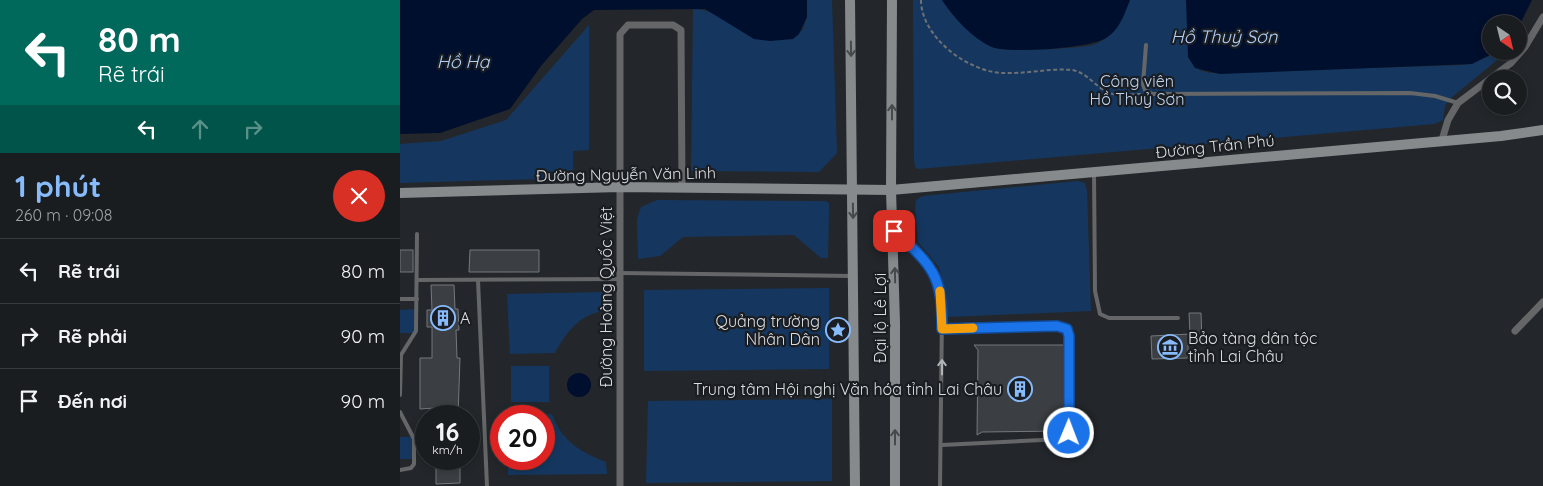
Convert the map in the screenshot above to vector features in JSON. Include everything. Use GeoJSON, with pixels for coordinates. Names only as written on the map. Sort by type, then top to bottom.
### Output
{"type":"FeatureCollection","features":[{"type":"Feature","properties":{"kind":"street","name":"Đại lộ Lê Lợi"},"geometry":{"type":"LineString","coordinates":[[850,0],[855,486]]}},
{"type":"Feature","properties":{"kind":"street","name":"Đại lộ Lê Lợi"},"geometry":{"type":"LineString","coordinates":[[892,0],[891,190],[894,231],[895,486]]}},
{"type":"Feature","properties":{"kind":"street"},"geometry":{"type":"LineString","coordinates":[[1442,140],[1448,120],[1458,103],[1511,63],[1525,47],[1543,17]]}},
{"type":"Feature","properties":{"kind":"street","name":"Đường Hoàng Quốc Việt"},"geometry":{"type":"LineString","coordinates":[[620,486],[620,34],[628,25],[644,23],[673,25],[681,30],[682,188]]}},
{"type":"Feature","properties":{"kind":"street","name":"Đường Trần Phú"},"geometry":{"type":"LineString","coordinates":[[891,190],[1501,136],[1543,130]]}},
{"type":"Feature","properties":{"kind":"street","name":"Đường Nguyễn Văn Linh"},"geometry":{"type":"LineString","coordinates":[[400,193],[620,187],[853,188],[891,190]]}},
{"type":"Feature","properties":{"kind":"street"},"geometry":{"type":"LineString","coordinates":[[1515,331],[1543,302]]}},
{"type":"Feature","properties":{"kind":"lane"},"geometry":{"type":"LineString","coordinates":[[1146,45],[1143,84],[1145,90],[1152,94],[1410,93],[1435,96],[1458,103]]}},
{"type":"Feature","properties":{"kind":"lane"},"geometry":{"type":"LineString","coordinates":[[1094,172],[1095,291],[1100,314],[1109,318],[1178,318]]}},
{"type":"Feature","properties":{"kind":"lane"},"geometry":{"type":"LineString","coordinates":[[894,231],[921,255],[932,269],[941,294],[942,445],[940,486]]}},
{"type":"Feature","properties":{"kind":"lane"},"geometry":{"type":"LineString","coordinates":[[400,395],[401,359],[404,348],[416,331],[417,234]]}},
{"type":"Feature","properties":{"kind":"lane"},"geometry":{"type":"LineString","coordinates":[[418,280],[620,276],[854,276]]}},
{"type":"Feature","properties":{"kind":"lane"},"geometry":{"type":"LineString","coordinates":[[478,280],[487,486]]}},
{"type":"Feature","properties":{"kind":"lane"},"geometry":{"type":"LineString","coordinates":[[400,299],[417,299]]}},
{"type":"Feature","properties":{"kind":"lane"},"geometry":{"type":"LineString","coordinates":[[942,329],[1057,326],[1067,329],[1069,336],[1070,429],[1067,436],[1062,439],[942,445]]}},
{"type":"Feature","properties":{"kind":"lane"},"geometry":{"type":"LineString","coordinates":[[400,412],[413,435],[414,462],[411,468],[400,470]]}},
{"type":"Feature","properties":{"kind":"path"},"geometry":{"type":"LineString","coordinates":[[921,0],[926,22],[935,36],[946,46],[976,66],[1002,73],[1071,70],[1086,76],[1108,92],[1125,95],[1144,94]]}},
{"type":"Feature","properties":{"kind":"green space"},"geometry":{"type":"Polygon","coordinates":[[[807,0],[832,0],[837,153],[819,172],[691,171],[693,9],[717,15],[754,39],[802,31],[807,17],[807,0]]]}},
{"type":"Feature","properties":{"kind":"green space","name":"Công viên Hồ Thuỷ Sơn"},"geometry":{"type":"Polygon","coordinates":[[[913,0],[942,0],[978,39],[999,49],[1027,50],[1096,44],[1114,31],[1130,0],[1186,0],[1199,70],[1210,73],[1463,65],[1482,59],[1497,60],[1485,70],[1482,70],[1482,72],[1451,98],[1445,106],[1443,120],[1434,124],[918,169],[915,167],[913,0]]]}},
{"type":"Feature","properties":{"kind":"green space"},"geometry":{"type":"Polygon","coordinates":[[[589,25],[589,150],[573,151],[573,178],[400,183],[400,144],[441,141],[506,120],[589,25]]]}},
{"type":"Feature","properties":{"kind":"green space"},"geometry":{"type":"Polygon","coordinates":[[[1078,181],[1085,183],[1087,191],[1091,311],[948,317],[939,267],[918,242],[916,200],[922,196],[1078,181]]]}},
{"type":"Feature","properties":{"kind":"green space"},"geometry":{"type":"Polygon","coordinates":[[[657,200],[825,201],[829,203],[828,258],[821,258],[794,235],[683,237],[660,256],[638,259],[637,219],[641,207],[657,200]]]}},
{"type":"Feature","properties":{"kind":"green space"},"geometry":{"type":"Polygon","coordinates":[[[829,288],[829,369],[644,371],[644,290],[829,288]]]}},
{"type":"Feature","properties":{"kind":"green space"},"geometry":{"type":"Polygon","coordinates":[[[603,292],[610,295],[610,310],[591,314],[577,323],[565,336],[555,353],[510,354],[507,294],[603,292]]]}},
{"type":"Feature","properties":{"kind":"green space"},"geometry":{"type":"Polygon","coordinates":[[[417,309],[416,333],[400,333],[400,310],[417,309]]]}},
{"type":"Feature","properties":{"kind":"green space"},"geometry":{"type":"Polygon","coordinates":[[[511,366],[549,366],[549,402],[511,402],[511,366]]]}},
{"type":"Feature","properties":{"kind":"green space"},"geometry":{"type":"Polygon","coordinates":[[[832,399],[832,481],[646,483],[648,401],[832,399]]]}},
{"type":"Feature","properties":{"kind":"green space"},"geometry":{"type":"Polygon","coordinates":[[[555,422],[561,432],[573,445],[606,462],[607,474],[508,475],[508,470],[555,470],[555,422]]]}},
{"type":"Feature","properties":{"kind":"green space"},"geometry":{"type":"Polygon","coordinates":[[[400,437],[412,437],[412,459],[400,459],[400,437]]]}},
{"type":"Feature","properties":{"kind":"water","name":"Hồ Hạ"},"geometry":{"type":"Polygon","coordinates":[[[400,0],[807,0],[807,17],[799,34],[793,39],[770,41],[754,39],[705,9],[594,10],[582,19],[541,66],[510,109],[440,133],[400,134],[400,0]]]}},
{"type":"Feature","properties":{"kind":"water","name":"Hồ Thuỷ Sơn"},"geometry":{"type":"Polygon","coordinates":[[[942,0],[1130,0],[1118,26],[1106,38],[1098,42],[1050,49],[1015,50],[992,47],[977,38],[952,14],[942,0]]]}},
{"type":"Feature","properties":{"kind":"water","name":"Hồ Thuỷ Sơn"},"geometry":{"type":"Polygon","coordinates":[[[1186,0],[1532,0],[1524,15],[1482,15],[1482,59],[1472,64],[1220,74],[1195,68],[1188,57],[1186,0]]]}},
{"type":"Feature","properties":{"kind":"water"},"geometry":{"type":"Polygon","coordinates":[[[579,373],[584,374],[590,380],[590,390],[584,396],[579,397],[574,396],[568,390],[567,385],[568,380],[574,374],[579,373]]]}},
{"type":"Feature","properties":{"kind":"building"},"geometry":{"type":"Polygon","coordinates":[[[400,250],[413,250],[413,272],[400,272],[400,250]]]}},
{"type":"Feature","properties":{"kind":"building"},"geometry":{"type":"Polygon","coordinates":[[[470,250],[539,250],[539,272],[469,272],[470,250]]]}},
{"type":"Feature","properties":{"kind":"building"},"geometry":{"type":"Polygon","coordinates":[[[431,285],[454,285],[455,309],[458,309],[459,330],[456,330],[457,358],[460,358],[458,405],[420,405],[420,358],[432,358],[432,327],[427,327],[427,310],[432,310],[431,285]]]}},
{"type":"Feature","properties":{"kind":"building","name":"Bảo tàng dân tộc tỉnh Lai Châu"},"geometry":{"type":"Polygon","coordinates":[[[1189,313],[1201,313],[1202,342],[1188,342],[1188,358],[1152,359],[1151,336],[1190,334],[1189,313]]]}},
{"type":"Feature","properties":{"kind":"building","name":"Trung tâm Hội nghị Văn hóa tỉnh Lai Châu"},"geometry":{"type":"Polygon","coordinates":[[[974,345],[1065,345],[1063,431],[982,432],[977,435],[978,350],[974,345]]]}},
{"type":"Feature","properties":{"kind":"building"},"geometry":{"type":"Polygon","coordinates":[[[436,470],[460,470],[460,483],[436,484],[436,470]]]}},
{"type":"Feature","properties":{"kind":"slow traffic"},"geometry":{"type":"LineString","coordinates":[[940,291],[942,300],[942,329],[973,328]]}},
{"type":"Feature","properties":{"kind":"place","name":"A"},"geometry":{"type":"Point","coordinates":[443,318]}},
{"type":"Feature","properties":{"kind":"place","name":"Quảng trường Nhân Dân"},"geometry":{"type":"Point","coordinates":[838,330]}},
{"type":"Feature","properties":{"kind":"place","name":"Bảo tàng dân tộc tỉnh Lai Châu"},"geometry":{"type":"Point","coordinates":[1170,347]}},
{"type":"Feature","properties":{"kind":"place","name":"Trung tâm Hội nghị Văn hóa tỉnh Lai Châu"},"geometry":{"type":"Point","coordinates":[1020,389]}},
{"type":"Feature","properties":{"kind":"route"},"geometry":{"type":"LineString","coordinates":[[894,231],[921,255],[935,275],[942,300],[942,329],[1061,326],[1067,329],[1069,332],[1069,433]]}}]}
